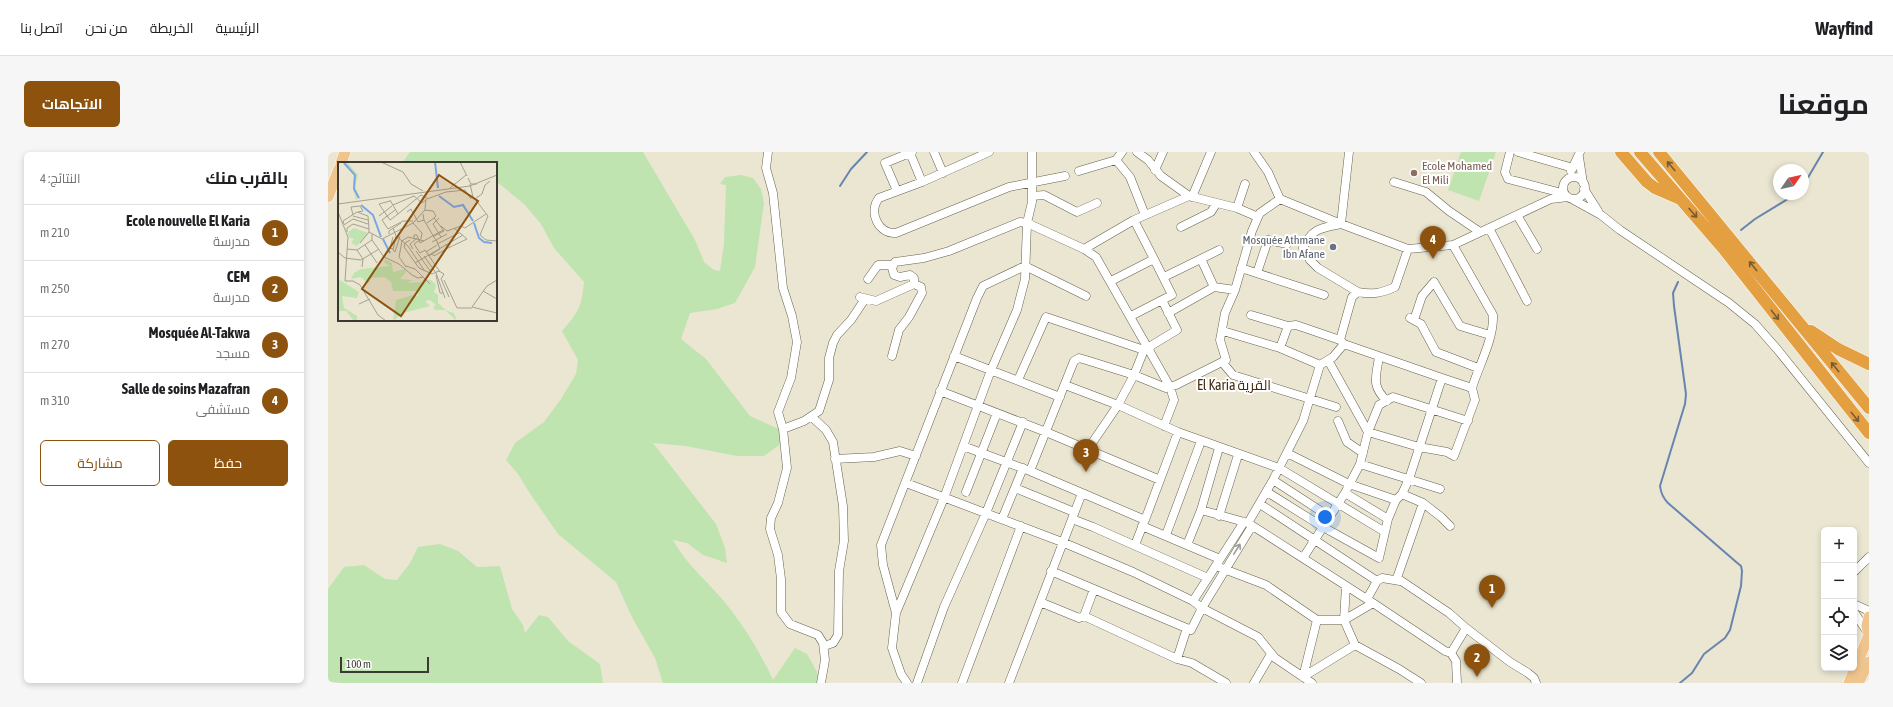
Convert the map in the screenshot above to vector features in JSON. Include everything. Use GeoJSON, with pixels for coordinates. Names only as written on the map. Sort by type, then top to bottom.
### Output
{"type":"FeatureCollection","features":[{"type":"Feature","properties":{"kind":"highway"},"geometry":{"type":"LineString","coordinates":[[1621,152],[1647,182],[1655,188],[1680,198]]}},
{"type":"Feature","properties":{"kind":"highway"},"geometry":{"type":"LineString","coordinates":[[1640,152],[1723,248],[1869,433]]}},
{"type":"Feature","properties":{"kind":"highway"},"geometry":{"type":"LineString","coordinates":[[1659,152],[1869,408]]}},
{"type":"Feature","properties":{"kind":"highway"},"geometry":{"type":"LineString","coordinates":[[1799,322],[1838,349],[1869,364]]}},
{"type":"Feature","properties":{"kind":"main road"},"geometry":{"type":"LineString","coordinates":[[341,162],[345,152]]}},
{"type":"Feature","properties":{"kind":"main road"},"geometry":{"type":"LineString","coordinates":[[328,197],[338,172]]}},
{"type":"Feature","properties":{"kind":"main road"},"geometry":{"type":"LineString","coordinates":[[1849,683],[1868,634],[1866,626],[1869,617]]}},
{"type":"Feature","properties":{"kind":"main road"},"geometry":{"type":"LineString","coordinates":[[1858,683],[1869,662]]}},
{"type":"Feature","properties":{"kind":"street"},"geometry":{"type":"LineString","coordinates":[[768,152],[766,168],[773,192],[783,288],[792,316],[797,342],[791,378],[778,412],[783,429],[787,468],[778,503],[771,518],[770,529],[778,555],[781,589],[781,612],[790,624],[818,635],[824,646],[825,660],[821,683]]}},
{"type":"Feature","properties":{"kind":"street"},"geometry":{"type":"LineString","coordinates":[[897,191],[885,163],[911,152],[922,182]]}},
{"type":"Feature","properties":{"kind":"street"},"geometry":{"type":"LineString","coordinates":[[934,152],[943,173]]}},
{"type":"Feature","properties":{"kind":"street"},"geometry":{"type":"LineString","coordinates":[[989,152],[922,182],[879,198],[875,203],[874,210],[880,228],[890,234],[896,233],[1009,187],[1065,176]]}},
{"type":"Feature","properties":{"kind":"street"},"geometry":{"type":"LineString","coordinates":[[907,683],[901,674],[892,648],[896,613],[944,498],[991,370],[1017,310],[1025,279],[1027,222],[1033,182],[1032,152]]}},
{"type":"Feature","properties":{"kind":"street"},"geometry":{"type":"LineString","coordinates":[[1078,171],[1116,160],[1122,152]]}},
{"type":"Feature","properties":{"kind":"street"},"geometry":{"type":"LineString","coordinates":[[1137,152],[1148,160],[1155,170],[1190,197],[1236,208],[1258,217]]}},
{"type":"Feature","properties":{"kind":"street"},"geometry":{"type":"LineString","coordinates":[[1155,170],[1163,152]]}},
{"type":"Feature","properties":{"kind":"street"},"geometry":{"type":"LineString","coordinates":[[1084,249],[1134,220],[1190,197],[1211,152]]}},
{"type":"Feature","properties":{"kind":"street"},"geometry":{"type":"LineString","coordinates":[[1254,152],[1268,172],[1280,199],[1408,249],[1453,246],[1551,199],[1567,180],[1579,154]]}},
{"type":"Feature","properties":{"kind":"street"},"geometry":{"type":"LineString","coordinates":[[1341,224],[1349,152]]}},
{"type":"Feature","properties":{"kind":"street"},"geometry":{"type":"LineString","coordinates":[[1510,152],[1505,172],[1508,179],[1564,192],[1570,198],[1601,215],[1620,230],[1729,303],[1755,324],[1869,463]]}},
{"type":"Feature","properties":{"kind":"street"},"geometry":{"type":"LineString","coordinates":[[1518,152],[1573,168]]}},
{"type":"Feature","properties":{"kind":"street"},"geometry":{"type":"LineString","coordinates":[[1551,199],[1570,198],[1582,195],[1584,186],[1579,154]]}},
{"type":"Feature","properties":{"kind":"street"},"geometry":{"type":"LineString","coordinates":[[1116,160],[1130,178],[1145,215]]}},
{"type":"Feature","properties":{"kind":"street"},"geometry":{"type":"LineString","coordinates":[[1567,180],[1574,177],[1578,178],[1601,215]]}},
{"type":"Feature","properties":{"kind":"street"},"geometry":{"type":"LineString","coordinates":[[1394,182],[1426,192],[1449,211],[1480,232]]}},
{"type":"Feature","properties":{"kind":"street"},"geometry":{"type":"LineString","coordinates":[[1236,208],[1245,184]]}},
{"type":"Feature","properties":{"kind":"street"},"geometry":{"type":"LineString","coordinates":[[1032,196],[1044,195],[1077,212],[1097,203]]}},
{"type":"Feature","properties":{"kind":"street"},"geometry":{"type":"LineString","coordinates":[[1002,519],[1015,488],[1027,469],[1046,432],[1074,361],[1079,358],[1134,375],[1166,388],[1226,360],[1220,340],[1225,313],[1235,290],[1260,212],[1280,199]]}},
{"type":"Feature","properties":{"kind":"street"},"geometry":{"type":"LineString","coordinates":[[1181,226],[1211,212],[1216,204]]}},
{"type":"Feature","properties":{"kind":"street"},"geometry":{"type":"LineString","coordinates":[[1517,215],[1537,249]]}},
{"type":"Feature","properties":{"kind":"street"},"geometry":{"type":"LineString","coordinates":[[1131,316],[1172,295],[1134,220]]}},
{"type":"Feature","properties":{"kind":"street"},"geometry":{"type":"LineString","coordinates":[[868,279],[878,265],[893,265],[898,261],[905,262],[942,253],[1020,222],[1027,222],[1084,249],[1096,257],[1111,281],[1131,316],[1146,348],[1170,387],[1174,400],[1164,426]]}},
{"type":"Feature","properties":{"kind":"street"},"geometry":{"type":"LineString","coordinates":[[1341,224],[1315,230],[1307,239],[1303,248],[1310,260],[1318,268],[1358,292],[1370,295],[1384,292],[1395,287],[1408,249]]}},
{"type":"Feature","properties":{"kind":"street"},"geometry":{"type":"LineString","coordinates":[[1489,228],[1527,301]]}},
{"type":"Feature","properties":{"kind":"street"},"geometry":{"type":"LineString","coordinates":[[1257,273],[1268,240],[1287,244]]}},
{"type":"Feature","properties":{"kind":"street"},"geometry":{"type":"LineString","coordinates":[[1328,360],[1368,432],[1419,447],[1447,452],[1454,456],[1475,400],[1472,388],[1490,335],[1493,315],[1453,246]]}},
{"type":"Feature","properties":{"kind":"street"},"geometry":{"type":"LineString","coordinates":[[1164,277],[1219,250]]}},
{"type":"Feature","properties":{"kind":"street"},"geometry":{"type":"LineString","coordinates":[[1111,281],[1154,259]]}},
{"type":"Feature","properties":{"kind":"street"},"geometry":{"type":"LineString","coordinates":[[1200,259],[1214,287]]}},
{"type":"Feature","properties":{"kind":"street"},"geometry":{"type":"LineString","coordinates":[[893,265],[892,268],[894,275],[900,277],[910,275],[914,278],[914,284]]}},
{"type":"Feature","properties":{"kind":"street"},"geometry":{"type":"LineString","coordinates":[[1025,266],[1086,296]]}},
{"type":"Feature","properties":{"kind":"street"},"geometry":{"type":"LineString","coordinates":[[896,613],[882,565],[881,546],[940,391],[983,286],[1025,266]]}},
{"type":"Feature","properties":{"kind":"street"},"geometry":{"type":"LineString","coordinates":[[1241,268],[1324,295]]}},
{"type":"Feature","properties":{"kind":"street"},"geometry":{"type":"LineString","coordinates":[[1478,368],[1436,352],[1421,324],[1412,319],[1422,296],[1434,282],[1460,326],[1490,335]]}},
{"type":"Feature","properties":{"kind":"street"},"geometry":{"type":"LineString","coordinates":[[783,429],[812,417],[819,411],[829,380],[829,358],[834,339],[851,320],[863,298],[872,301],[881,300],[914,284],[921,286],[922,293],[909,317],[899,330],[892,356]]}},
{"type":"Feature","properties":{"kind":"street"},"geometry":{"type":"LineString","coordinates":[[1168,313],[1214,287],[1235,290]]}},
{"type":"Feature","properties":{"kind":"street"},"geometry":{"type":"LineString","coordinates":[[1051,571],[1191,630],[1202,608],[1225,570],[1248,524],[1267,492],[1287,453],[1302,421],[1320,365],[1338,352],[1342,342],[1352,297],[1358,292]]}},
{"type":"Feature","properties":{"kind":"street"},"geometry":{"type":"LineString","coordinates":[[1088,449],[1118,405],[1146,348],[1177,330],[1162,300]]}},
{"type":"Feature","properties":{"kind":"street"},"geometry":{"type":"LineString","coordinates":[[1251,314],[1288,326],[1296,325],[1379,357],[1472,388]]}},
{"type":"Feature","properties":{"kind":"street"},"geometry":{"type":"LineString","coordinates":[[1018,380],[1046,317],[1146,348]]}},
{"type":"Feature","properties":{"kind":"street"},"geometry":{"type":"LineString","coordinates":[[1280,348],[1288,326]]}},
{"type":"Feature","properties":{"kind":"street"},"geometry":{"type":"LineString","coordinates":[[1222,331],[1280,348],[1320,365]]}},
{"type":"Feature","properties":{"kind":"street"},"geometry":{"type":"LineString","coordinates":[[954,356],[1018,380],[1060,398]]}},
{"type":"Feature","properties":{"kind":"street"},"geometry":{"type":"LineString","coordinates":[[1379,357],[1375,387],[1387,401]]}},
{"type":"Feature","properties":{"kind":"street"},"geometry":{"type":"LineString","coordinates":[[1222,362],[1233,375],[1336,407]]}},
{"type":"Feature","properties":{"kind":"street"},"geometry":{"type":"LineString","coordinates":[[1267,492],[1323,527],[1379,558],[1388,519],[1410,479],[1442,378]]}},
{"type":"Feature","properties":{"kind":"street"},"geometry":{"type":"LineString","coordinates":[[1065,385],[1118,405],[1178,432],[1219,448],[1279,468],[1337,505],[1385,532]]}},
{"type":"Feature","properties":{"kind":"street"},"geometry":{"type":"LineString","coordinates":[[940,391],[1023,422],[1160,480]]}},
{"type":"Feature","properties":{"kind":"street"},"geometry":{"type":"LineString","coordinates":[[1302,558],[1345,493],[1348,484],[1360,464],[1368,432],[1379,405],[1380,394]]}},
{"type":"Feature","properties":{"kind":"street"},"geometry":{"type":"LineString","coordinates":[[1379,405],[1393,398],[1468,421]]}},
{"type":"Feature","properties":{"kind":"street"},"geometry":{"type":"LineString","coordinates":[[966,492],[983,454],[997,413]]}},
{"type":"Feature","properties":{"kind":"street"},"geometry":{"type":"LineString","coordinates":[[812,417],[831,438],[843,506],[844,541],[839,571],[838,631],[836,640],[824,646]]}},
{"type":"Feature","properties":{"kind":"street"},"geometry":{"type":"LineString","coordinates":[[1338,421],[1347,442],[1363,453]]}},
{"type":"Feature","properties":{"kind":"street"},"geometry":{"type":"LineString","coordinates":[[918,683],[944,607],[986,513],[1023,422]]}},
{"type":"Feature","properties":{"kind":"street"},"geometry":{"type":"LineString","coordinates":[[1135,545],[1178,432]]}},
{"type":"Feature","properties":{"kind":"street"},"geometry":{"type":"LineString","coordinates":[[1166,535],[1201,441]]}},
{"type":"Feature","properties":{"kind":"street"},"geometry":{"type":"LineString","coordinates":[[963,446],[1027,469],[1082,493],[1187,544],[1218,562],[1225,570],[1266,585],[1317,620],[1344,620],[1370,601],[1377,581],[1382,578],[1400,582],[1449,613],[1510,662],[1528,673],[1534,678],[1536,683]]}},
{"type":"Feature","properties":{"kind":"street"},"geometry":{"type":"LineString","coordinates":[[1187,544],[1201,510],[1219,448]]}},
{"type":"Feature","properties":{"kind":"street"},"geometry":{"type":"LineString","coordinates":[[835,459],[867,457],[900,451],[916,456]]}},
{"type":"Feature","properties":{"kind":"street"},"geometry":{"type":"LineString","coordinates":[[1287,453],[1348,484],[1423,503],[1450,526]]}},
{"type":"Feature","properties":{"kind":"street"},"geometry":{"type":"LineString","coordinates":[[1219,516],[1238,455]]}},
{"type":"Feature","properties":{"kind":"street"},"geometry":{"type":"LineString","coordinates":[[1360,464],[1440,489]]}},
{"type":"Feature","properties":{"kind":"street"},"geometry":{"type":"LineString","coordinates":[[1273,480],[1330,517]]}},
{"type":"Feature","properties":{"kind":"street"},"geometry":{"type":"LineString","coordinates":[[906,483],[1062,542],[1133,572],[1193,601],[1202,608],[1258,637],[1275,658],[1312,683]]}},
{"type":"Feature","properties":{"kind":"street"},"geometry":{"type":"LineString","coordinates":[[1015,488],[1208,578]]}},
{"type":"Feature","properties":{"kind":"street"},"geometry":{"type":"LineString","coordinates":[[1009,683],[1082,493]]}},
{"type":"Feature","properties":{"kind":"street"},"geometry":{"type":"LineString","coordinates":[[1345,493],[1388,519]]}},
{"type":"Feature","properties":{"kind":"street"},"geometry":{"type":"LineString","coordinates":[[1400,582],[1397,578],[1397,573],[1423,503]]}},
{"type":"Feature","properties":{"kind":"street"},"geometry":{"type":"LineString","coordinates":[[1260,504],[1377,581]]}},
{"type":"Feature","properties":{"kind":"street"},"geometry":{"type":"LineString","coordinates":[[1201,510],[1248,524],[1370,601],[1445,651],[1451,653],[1456,661],[1457,683]]}},
{"type":"Feature","properties":{"kind":"street"},"geometry":{"type":"LineString","coordinates":[[1193,601],[1218,562],[1248,524]]}},
{"type":"Feature","properties":{"kind":"street"},"geometry":{"type":"LineString","coordinates":[[962,683],[1021,526]]}},
{"type":"Feature","properties":{"kind":"street"},"geometry":{"type":"LineString","coordinates":[[1857,569],[1869,557]]}},
{"type":"Feature","properties":{"kind":"street"},"geometry":{"type":"LineString","coordinates":[[1346,586],[1344,620],[1355,645],[1421,683]]}},
{"type":"Feature","properties":{"kind":"street"},"geometry":{"type":"LineString","coordinates":[[1084,616],[1094,589]]}},
{"type":"Feature","properties":{"kind":"street"},"geometry":{"type":"LineString","coordinates":[[1040,602],[1079,618],[1084,616],[1177,659],[1192,663],[1226,683]]}},
{"type":"Feature","properties":{"kind":"street"},"geometry":{"type":"LineString","coordinates":[[1857,605],[1869,611]]}},
{"type":"Feature","properties":{"kind":"street"},"geometry":{"type":"LineString","coordinates":[[1857,617],[1868,634]]}},
{"type":"Feature","properties":{"kind":"street"},"geometry":{"type":"LineString","coordinates":[[1304,677],[1317,620]]}},
{"type":"Feature","properties":{"kind":"street"},"geometry":{"type":"LineString","coordinates":[[1177,659],[1187,628]]}},
{"type":"Feature","properties":{"kind":"street"},"geometry":{"type":"LineString","coordinates":[[1451,653],[1466,628]]}},
{"type":"Feature","properties":{"kind":"street"},"geometry":{"type":"LineString","coordinates":[[1304,677],[1355,645]]}},
{"type":"Feature","properties":{"kind":"street"},"geometry":{"type":"LineString","coordinates":[[1254,683],[1271,654]]}},
{"type":"Feature","properties":{"kind":"green space"},"geometry":{"type":"Polygon","coordinates":[[[410,152],[643,152],[695,240],[704,262],[714,270],[720,271],[724,244],[726,185],[720,184],[725,177],[741,175],[753,178],[761,189],[764,203],[755,267],[735,303],[717,309],[690,313],[681,339],[706,359],[750,416],[779,429],[786,440],[764,456],[737,456],[686,446],[653,443],[716,524],[725,548],[727,563],[703,555],[687,543],[673,540],[683,556],[737,618],[762,658],[773,680],[795,648],[807,654],[823,683],[663,683],[655,658],[632,617],[616,582],[558,534],[518,474],[506,460],[515,443],[544,422],[561,399],[576,374],[578,360],[562,331],[578,309],[582,297],[584,282],[554,248],[541,224],[525,205],[497,182],[497,162],[403,162],[410,152]]]}},
{"type":"Feature","properties":{"kind":"green space"},"geometry":{"type":"Polygon","coordinates":[[[1461,152],[1496,152],[1479,201],[1448,190],[1461,152]]]}},
{"type":"Feature","properties":{"kind":"green space"},"geometry":{"type":"Polygon","coordinates":[[[440,544],[458,551],[477,567],[500,566],[512,609],[523,625],[525,633],[539,615],[548,617],[568,641],[600,664],[603,683],[342,683],[328,681],[328,589],[344,567],[364,565],[385,579],[397,580],[410,563],[418,547],[440,544]]]}},
{"type":"Feature","properties":{"kind":"waterway"},"geometry":{"type":"LineString","coordinates":[[840,186],[851,169],[867,152]]}},
{"type":"Feature","properties":{"kind":"waterway"},"geometry":{"type":"LineString","coordinates":[[1809,176],[1823,152]]}},
{"type":"Feature","properties":{"kind":"waterway"},"geometry":{"type":"LineString","coordinates":[[1741,230],[1755,219],[1786,200]]}},
{"type":"Feature","properties":{"kind":"waterway"},"geometry":{"type":"LineString","coordinates":[[1678,282],[1673,293],[1686,394],[1685,404],[1660,486],[1661,491],[1668,503],[1741,566],[1742,571],[1741,586],[1730,630],[1725,638],[1704,654],[1692,673],[1680,683]]}},
{"type":"Feature","properties":{"kind":"place","name":"Ecole Mohamed El Mili"},"geometry":{"type":"Point","coordinates":[1414,173]}},
{"type":"Feature","properties":{"kind":"place","name":"Mosquée Athmane Ibn Afane"},"geometry":{"type":"Point","coordinates":[1333,247]}},
{"type":"Feature","properties":{"kind":"place","name":"Salle de soins Mazafran"},"geometry":{"type":"Point","coordinates":[1433,259]}},
{"type":"Feature","properties":{"kind":"place","name":"Mosquée Al-Takwa"},"geometry":{"type":"Point","coordinates":[1086,472]}},
{"type":"Feature","properties":{"kind":"place","name":"Ecole nouvelle El Karia"},"geometry":{"type":"Point","coordinates":[1492,608]}},
{"type":"Feature","properties":{"kind":"place","name":"CEM"},"geometry":{"type":"Point","coordinates":[1477,677]}},
{"type":"Feature","properties":{"kind":"district","name":"El Karia القرية"},"geometry":{"type":"Point","coordinates":[1234,385]}}]}
